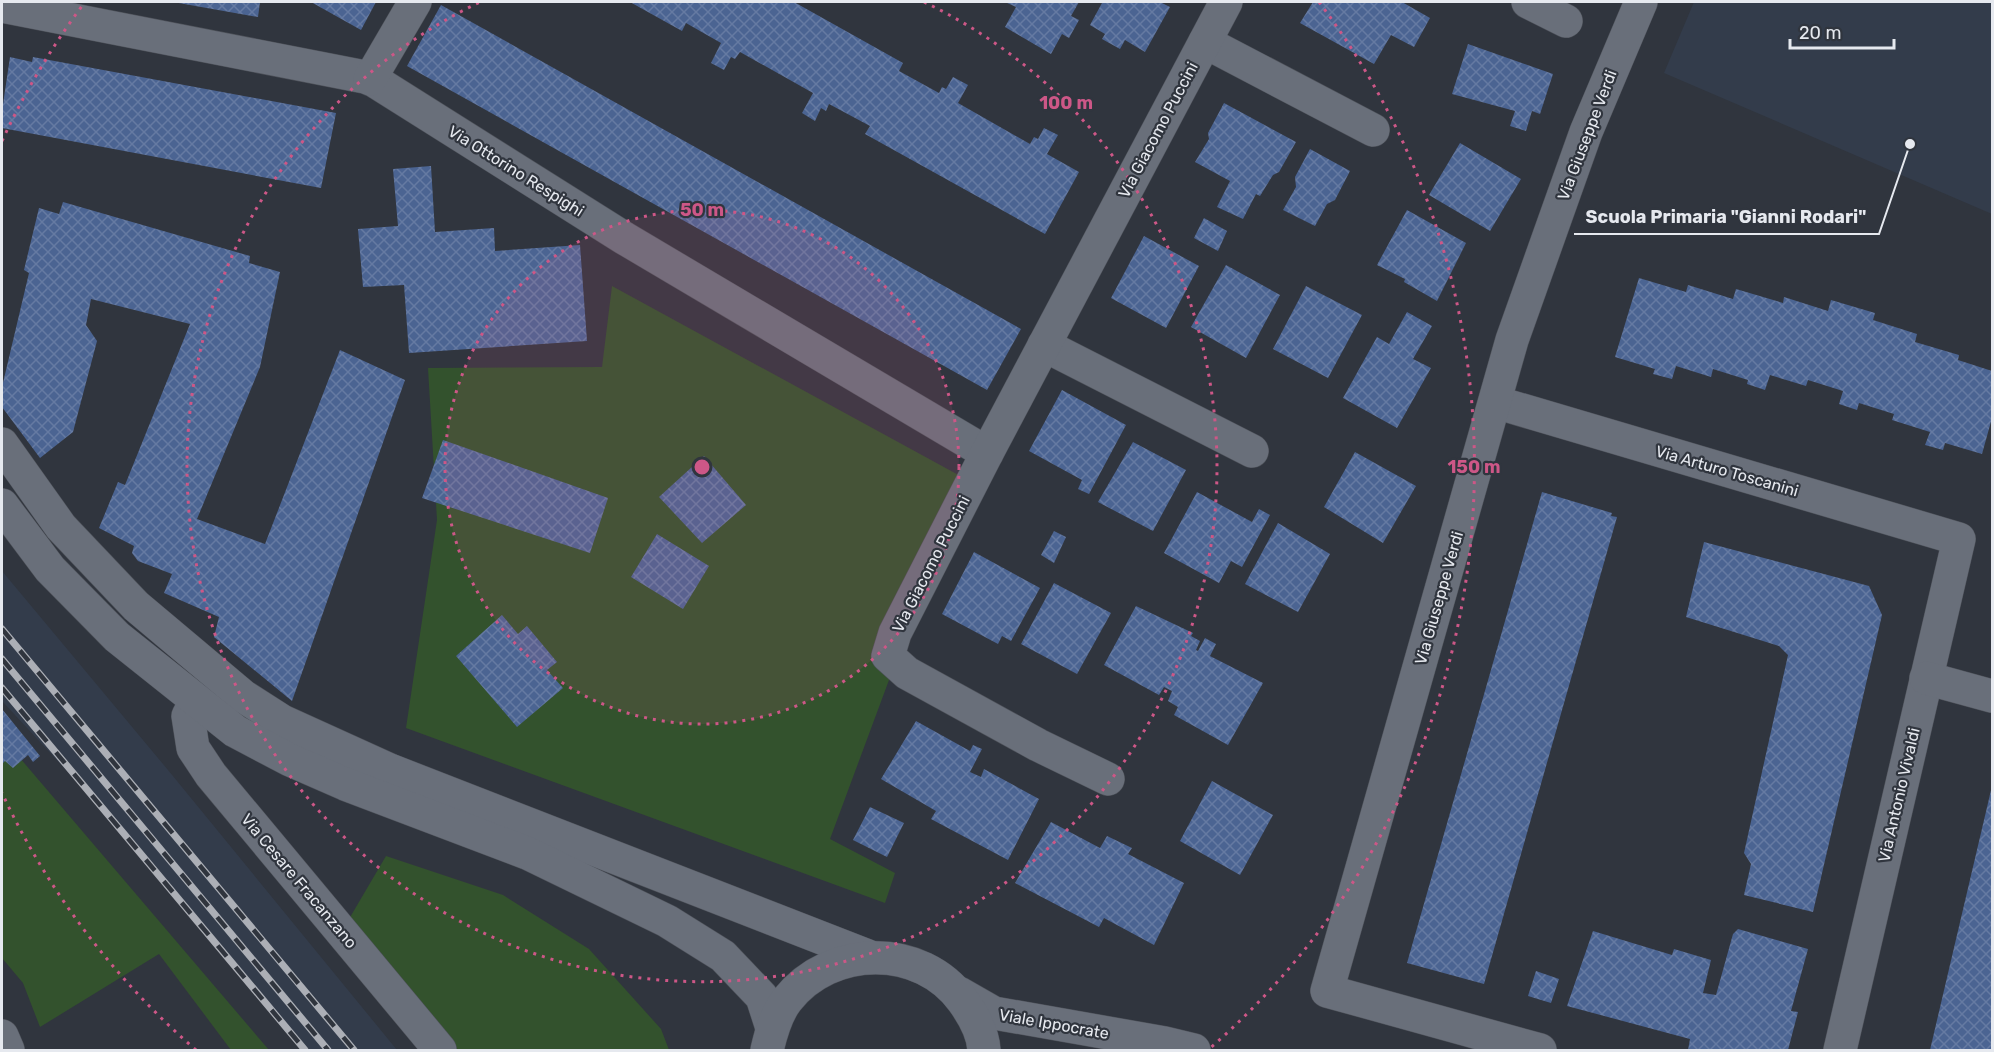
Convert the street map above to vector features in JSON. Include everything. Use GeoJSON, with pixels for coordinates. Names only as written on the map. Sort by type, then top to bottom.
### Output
{"type":"FeatureCollection","features":[{"type":"Feature","properties":{"kind":"street"},"geometry":{"type":"LineString","coordinates":[[370,79],[415,2]]}},
{"type":"Feature","properties":{"kind":"street","name":"Via Giacomo Puccini"},"geometry":{"type":"LineString","coordinates":[[1108,779],[1038,745],[907,673],[888,656],[895,633],[987,453],[1226,2]]}},
{"type":"Feature","properties":{"kind":"street"},"geometry":{"type":"LineString","coordinates":[[1528,2],[1566,21]]}},
{"type":"Feature","properties":{"kind":"street","name":"Via Giuseppe Verdi"},"geometry":{"type":"LineString","coordinates":[[1540,1050],[1328,991],[1512,340],[1586,132],[1641,2]]}},
{"type":"Feature","properties":{"kind":"street","name":"Via Ottorino Respighi"},"geometry":{"type":"LineString","coordinates":[[2,6],[370,78],[624,238],[987,453]]}},
{"type":"Feature","properties":{"kind":"street","name":"Via Giacomo Puccini"},"geometry":{"type":"LineString","coordinates":[[1205,42],[1373,130]]}},
{"type":"Feature","properties":{"kind":"street"},"geometry":{"type":"LineString","coordinates":[[1044,345],[1252,451]]}},
{"type":"Feature","properties":{"kind":"street","name":"Via Arturo Toscanini"},"geometry":{"type":"LineString","coordinates":[[1495,402],[1959,539]]}},
{"type":"Feature","properties":{"kind":"street"},"geometry":{"type":"LineString","coordinates":[[2,444],[61,527],[136,606],[243,696],[282,720],[390,770],[868,956],[900,959],[930,970],[955,990],[973,1015],[984,1043],[984,1050]]}},
{"type":"Feature","properties":{"kind":"street"},"geometry":{"type":"LineString","coordinates":[[2,505],[50,569],[117,637],[235,731],[290,760],[345,784],[527,853],[667,921],[723,956],[762,997],[770,1039]]}},
{"type":"Feature","properties":{"kind":"street","name":"Via Antonio Vivaldi"},"geometry":{"type":"LineString","coordinates":[[1840,1050],[1959,539]]}},
{"type":"Feature","properties":{"kind":"street"},"geometry":{"type":"LineString","coordinates":[[1926,678],[1992,696]]}},
{"type":"Feature","properties":{"kind":"street","name":"Via Cesare Fracanzano"},"geometry":{"type":"LineString","coordinates":[[196,701],[188,716],[192,748],[211,775],[441,1050]]}},
{"type":"Feature","properties":{"kind":"street"},"geometry":{"type":"LineString","coordinates":[[770,1039],[787,1000],[809,978],[837,963],[868,956]]}},
{"type":"Feature","properties":{"kind":"street","name":"Viale Ippocrate"},"geometry":{"type":"LineString","coordinates":[[955,990],[994,1013],[1165,1042],[1194,1050]]}},
{"type":"Feature","properties":{"kind":"street"},"geometry":{"type":"LineString","coordinates":[[2,1036],[8,1050]]}},
{"type":"Feature","properties":{"kind":"shaded area"},"geometry":{"type":"Polygon","coordinates":[[[1694,2],[1992,2],[1992,214],[1664,73],[1694,2]]]}},
{"type":"Feature","properties":{"kind":"shaded area"},"geometry":{"type":"Polygon","coordinates":[[[2,571],[397,1050],[305,1050],[132,841],[2,701],[2,571]]]}},
{"type":"Feature","properties":{"kind":"green space"},"geometry":{"type":"Polygon","coordinates":[[[612,286],[964,478],[830,839],[895,873],[885,903],[406,728],[437,520],[428,368],[602,367],[612,286]]]}},
{"type":"Feature","properties":{"kind":"green space"},"geometry":{"type":"Polygon","coordinates":[[[2,737],[269,1050],[231,1050],[159,954],[40,1027],[23,983],[2,958],[2,737]]]}},
{"type":"Feature","properties":{"kind":"green space"},"geometry":{"type":"Polygon","coordinates":[[[386,856],[503,895],[589,949],[661,1029],[669,1050],[458,1050],[349,919],[386,856]]]}},
{"type":"Feature","properties":{"kind":"building"},"geometry":{"type":"Polygon","coordinates":[[[173,2],[260,2],[258,17],[173,2]]]}},
{"type":"Feature","properties":{"kind":"building"},"geometry":{"type":"Polygon","coordinates":[[[311,2],[376,2],[361,30],[311,2]]]}},
{"type":"Feature","properties":{"kind":"building"},"geometry":{"type":"Polygon","coordinates":[[[630,2],[794,2],[903,63],[899,71],[939,93],[942,87],[946,89],[953,77],[968,85],[958,103],[1030,144],[1034,137],[1038,139],[1044,128],[1058,135],[1047,154],[1079,172],[1045,234],[865,134],[870,126],[829,104],[826,111],[821,108],[815,121],[802,113],[813,93],[740,52],[735,59],[731,57],[724,70],[711,63],[721,43],[686,23],[682,31],[630,2]]]}},
{"type":"Feature","properties":{"kind":"building"},"geometry":{"type":"Polygon","coordinates":[[[1005,2],[1079,2],[1071,16],[1079,20],[1069,38],[1062,34],[1051,54],[1005,27],[1016,7],[1005,2]]]}},
{"type":"Feature","properties":{"kind":"building"},"geometry":{"type":"Polygon","coordinates":[[[1099,2],[1160,2],[1170,7],[1145,52],[1125,40],[1120,49],[1102,39],[1105,34],[1090,25],[1102,3],[1099,2]]]}},
{"type":"Feature","properties":{"kind":"building"},"geometry":{"type":"Polygon","coordinates":[[[1313,2],[1402,2],[1430,18],[1414,47],[1391,35],[1374,64],[1300,23],[1313,2]]]}},
{"type":"Feature","properties":{"kind":"building"},"geometry":{"type":"Polygon","coordinates":[[[441,5],[1021,329],[987,390],[407,66],[441,5]]]}},
{"type":"Feature","properties":{"kind":"building"},"geometry":{"type":"Polygon","coordinates":[[[1468,44],[1553,74],[1540,114],[1532,111],[1526,131],[1510,126],[1515,111],[1452,94],[1468,44]]]}},
{"type":"Feature","properties":{"kind":"building"},"geometry":{"type":"Polygon","coordinates":[[[10,57],[32,62],[33,57],[336,113],[321,188],[2,128],[2,111],[10,57]]]}},
{"type":"Feature","properties":{"kind":"building"},"geometry":{"type":"Polygon","coordinates":[[[1224,103],[1296,142],[1279,172],[1273,175],[1260,196],[1256,194],[1243,219],[1217,207],[1230,181],[1195,162],[1209,139],[1208,133],[1224,103]]]}},
{"type":"Feature","properties":{"kind":"building"},"geometry":{"type":"Polygon","coordinates":[[[1460,143],[1521,179],[1490,231],[1429,195],[1460,143]]]}},
{"type":"Feature","properties":{"kind":"building"},"geometry":{"type":"Polygon","coordinates":[[[1310,149],[1350,171],[1335,200],[1327,204],[1315,226],[1283,210],[1296,187],[1295,177],[1310,149]]]}},
{"type":"Feature","properties":{"kind":"building"},"geometry":{"type":"Polygon","coordinates":[[[431,166],[435,232],[494,228],[495,251],[580,245],[587,341],[409,353],[404,285],[363,287],[358,229],[398,226],[393,169],[431,166]]]}},
{"type":"Feature","properties":{"kind":"building"},"geometry":{"type":"Polygon","coordinates":[[[63,202],[250,256],[249,263],[280,272],[260,367],[197,519],[265,544],[340,350],[405,380],[292,701],[214,637],[219,617],[164,593],[172,574],[138,561],[132,553],[134,546],[99,528],[118,482],[125,485],[190,324],[91,299],[86,325],[97,341],[73,432],[40,458],[2,407],[2,387],[29,273],[24,270],[39,208],[59,214],[63,202]]]}},
{"type":"Feature","properties":{"kind":"building"},"geometry":{"type":"Polygon","coordinates":[[[1407,210],[1466,243],[1437,301],[1404,282],[1405,279],[1377,265],[1407,210]]]}},
{"type":"Feature","properties":{"kind":"building"},"geometry":{"type":"Polygon","coordinates":[[[1204,218],[1227,231],[1218,251],[1194,238],[1204,218]]]}},
{"type":"Feature","properties":{"kind":"building"},"geometry":{"type":"Polygon","coordinates":[[[1144,236],[1199,266],[1166,328],[1111,298],[1144,236]]]}},
{"type":"Feature","properties":{"kind":"building"},"geometry":{"type":"Polygon","coordinates":[[[1226,265],[1280,295],[1246,358],[1191,327],[1226,265]]]}},
{"type":"Feature","properties":{"kind":"building"},"geometry":{"type":"Polygon","coordinates":[[[1639,278],[1686,292],[1688,285],[1733,299],[1736,289],[1783,303],[1784,297],[1828,311],[1831,300],[1875,313],[1873,320],[1917,334],[1915,342],[1959,355],[1958,360],[1992,371],[1992,418],[1982,454],[1945,443],[1943,450],[1925,445],[1930,432],[1892,420],[1894,414],[1859,403],[1857,410],[1839,404],[1843,391],[1808,380],[1806,386],[1770,375],[1765,390],[1747,384],[1748,380],[1713,369],[1711,377],[1676,366],[1672,379],[1653,374],[1655,369],[1615,357],[1639,278]]]}},
{"type":"Feature","properties":{"kind":"building"},"geometry":{"type":"Polygon","coordinates":[[[1306,286],[1362,315],[1328,378],[1273,349],[1306,286]]]}},
{"type":"Feature","properties":{"kind":"building"},"geometry":{"type":"Polygon","coordinates":[[[1407,312],[1432,326],[1413,359],[1431,368],[1397,428],[1343,398],[1377,337],[1389,344],[1407,312]]]}},
{"type":"Feature","properties":{"kind":"building"},"geometry":{"type":"Polygon","coordinates":[[[1062,390],[1126,425],[1089,494],[1078,489],[1082,480],[1029,451],[1062,390]]]}},
{"type":"Feature","properties":{"kind":"building"},"geometry":{"type":"Polygon","coordinates":[[[443,440],[608,498],[590,553],[422,498],[443,440]]]}},
{"type":"Feature","properties":{"kind":"building"},"geometry":{"type":"Polygon","coordinates":[[[1133,442],[1186,470],[1153,531],[1098,502],[1133,442]]]}},
{"type":"Feature","properties":{"kind":"building"},"geometry":{"type":"Polygon","coordinates":[[[1355,452],[1416,486],[1383,543],[1324,507],[1355,452]]]}},
{"type":"Feature","properties":{"kind":"building"},"geometry":{"type":"Polygon","coordinates":[[[704,456],[746,505],[702,543],[659,497],[704,456]]]}},
{"type":"Feature","properties":{"kind":"building"},"geometry":{"type":"Polygon","coordinates":[[[1197,492],[1252,522],[1259,509],[1270,515],[1242,567],[1231,561],[1219,583],[1164,553],[1197,492]]]}},
{"type":"Feature","properties":{"kind":"building"},"geometry":{"type":"Polygon","coordinates":[[[1542,492],[1612,513],[1611,516],[1617,517],[1484,984],[1407,963],[1542,492]]]}},
{"type":"Feature","properties":{"kind":"building"},"geometry":{"type":"Polygon","coordinates":[[[1278,523],[1330,554],[1298,612],[1245,584],[1278,523]]]}},
{"type":"Feature","properties":{"kind":"building"},"geometry":{"type":"Polygon","coordinates":[[[1054,531],[1066,537],[1054,563],[1041,555],[1054,531]]]}},
{"type":"Feature","properties":{"kind":"building"},"geometry":{"type":"Polygon","coordinates":[[[657,534],[709,566],[683,609],[631,577],[657,534]]]}},
{"type":"Feature","properties":{"kind":"building"},"geometry":{"type":"Polygon","coordinates":[[[1704,542],[1869,586],[1882,615],[1813,912],[1744,895],[1751,864],[1744,853],[1788,655],[1779,646],[1686,617],[1704,542]]]}},
{"type":"Feature","properties":{"kind":"building"},"geometry":{"type":"Polygon","coordinates":[[[974,552],[1040,588],[1011,641],[1002,636],[998,644],[942,614],[974,552]]]}},
{"type":"Feature","properties":{"kind":"building"},"geometry":{"type":"Polygon","coordinates":[[[1054,583],[1111,613],[1077,674],[1021,644],[1054,583]]]}},
{"type":"Feature","properties":{"kind":"building"},"geometry":{"type":"Polygon","coordinates":[[[1136,606],[1193,633],[1191,636],[1200,641],[1196,650],[1198,651],[1205,638],[1216,644],[1210,656],[1263,683],[1228,745],[1174,715],[1178,707],[1168,701],[1172,691],[1164,687],[1159,695],[1104,665],[1136,606]]]}},
{"type":"Feature","properties":{"kind":"building"},"geometry":{"type":"Polygon","coordinates":[[[502,615],[518,634],[527,626],[557,662],[547,670],[563,688],[517,727],[456,656],[502,615]]]}},
{"type":"Feature","properties":{"kind":"building"},"geometry":{"type":"Polygon","coordinates":[[[2,709],[40,756],[33,762],[28,755],[13,768],[5,761],[2,764],[2,709]]]}},
{"type":"Feature","properties":{"kind":"building"},"geometry":{"type":"Polygon","coordinates":[[[916,721],[970,751],[973,745],[982,749],[970,772],[981,777],[984,769],[1039,799],[1008,860],[931,819],[936,811],[881,779],[916,721]]]}},
{"type":"Feature","properties":{"kind":"building"},"geometry":{"type":"Polygon","coordinates":[[[1212,781],[1273,815],[1240,875],[1180,841],[1212,781]]]}},
{"type":"Feature","properties":{"kind":"building"},"geometry":{"type":"Polygon","coordinates":[[[1992,786],[1992,1050],[1930,1050],[1992,786]]]}},
{"type":"Feature","properties":{"kind":"building"},"geometry":{"type":"Polygon","coordinates":[[[870,807],[904,823],[887,857],[853,840],[870,807]]]}},
{"type":"Feature","properties":{"kind":"building"},"geometry":{"type":"Polygon","coordinates":[[[1051,822],[1100,848],[1107,836],[1132,848],[1128,854],[1184,883],[1154,945],[1104,918],[1099,927],[1015,883],[1051,822]]]}},
{"type":"Feature","properties":{"kind":"building"},"geometry":{"type":"Polygon","coordinates":[[[1738,929],[1808,949],[1791,1011],[1798,1012],[1788,1050],[1688,1050],[1690,1039],[1567,1006],[1593,931],[1672,955],[1674,949],[1711,960],[1703,993],[1716,995],[1733,934],[1738,929]]]}},
{"type":"Feature","properties":{"kind":"building"},"geometry":{"type":"Polygon","coordinates":[[[1536,971],[1559,979],[1551,1003],[1528,996],[1536,971]]]}},
{"type":"Feature","properties":{"kind":"railway"},"geometry":{"type":"LineString","coordinates":[[2,629],[354,1050]]}},
{"type":"Feature","properties":{"kind":"railway"},"geometry":{"type":"LineString","coordinates":[[2,659],[328,1050]]}},
{"type":"Feature","properties":{"kind":"railway"},"geometry":{"type":"LineString","coordinates":[[2,688],[305,1050]]}},
{"type":"Feature","properties":{"kind":"place","name":"Scuola Primaria \"Gianni Rodari\""},"geometry":{"type":"Point","coordinates":[1910,144]}}]}
